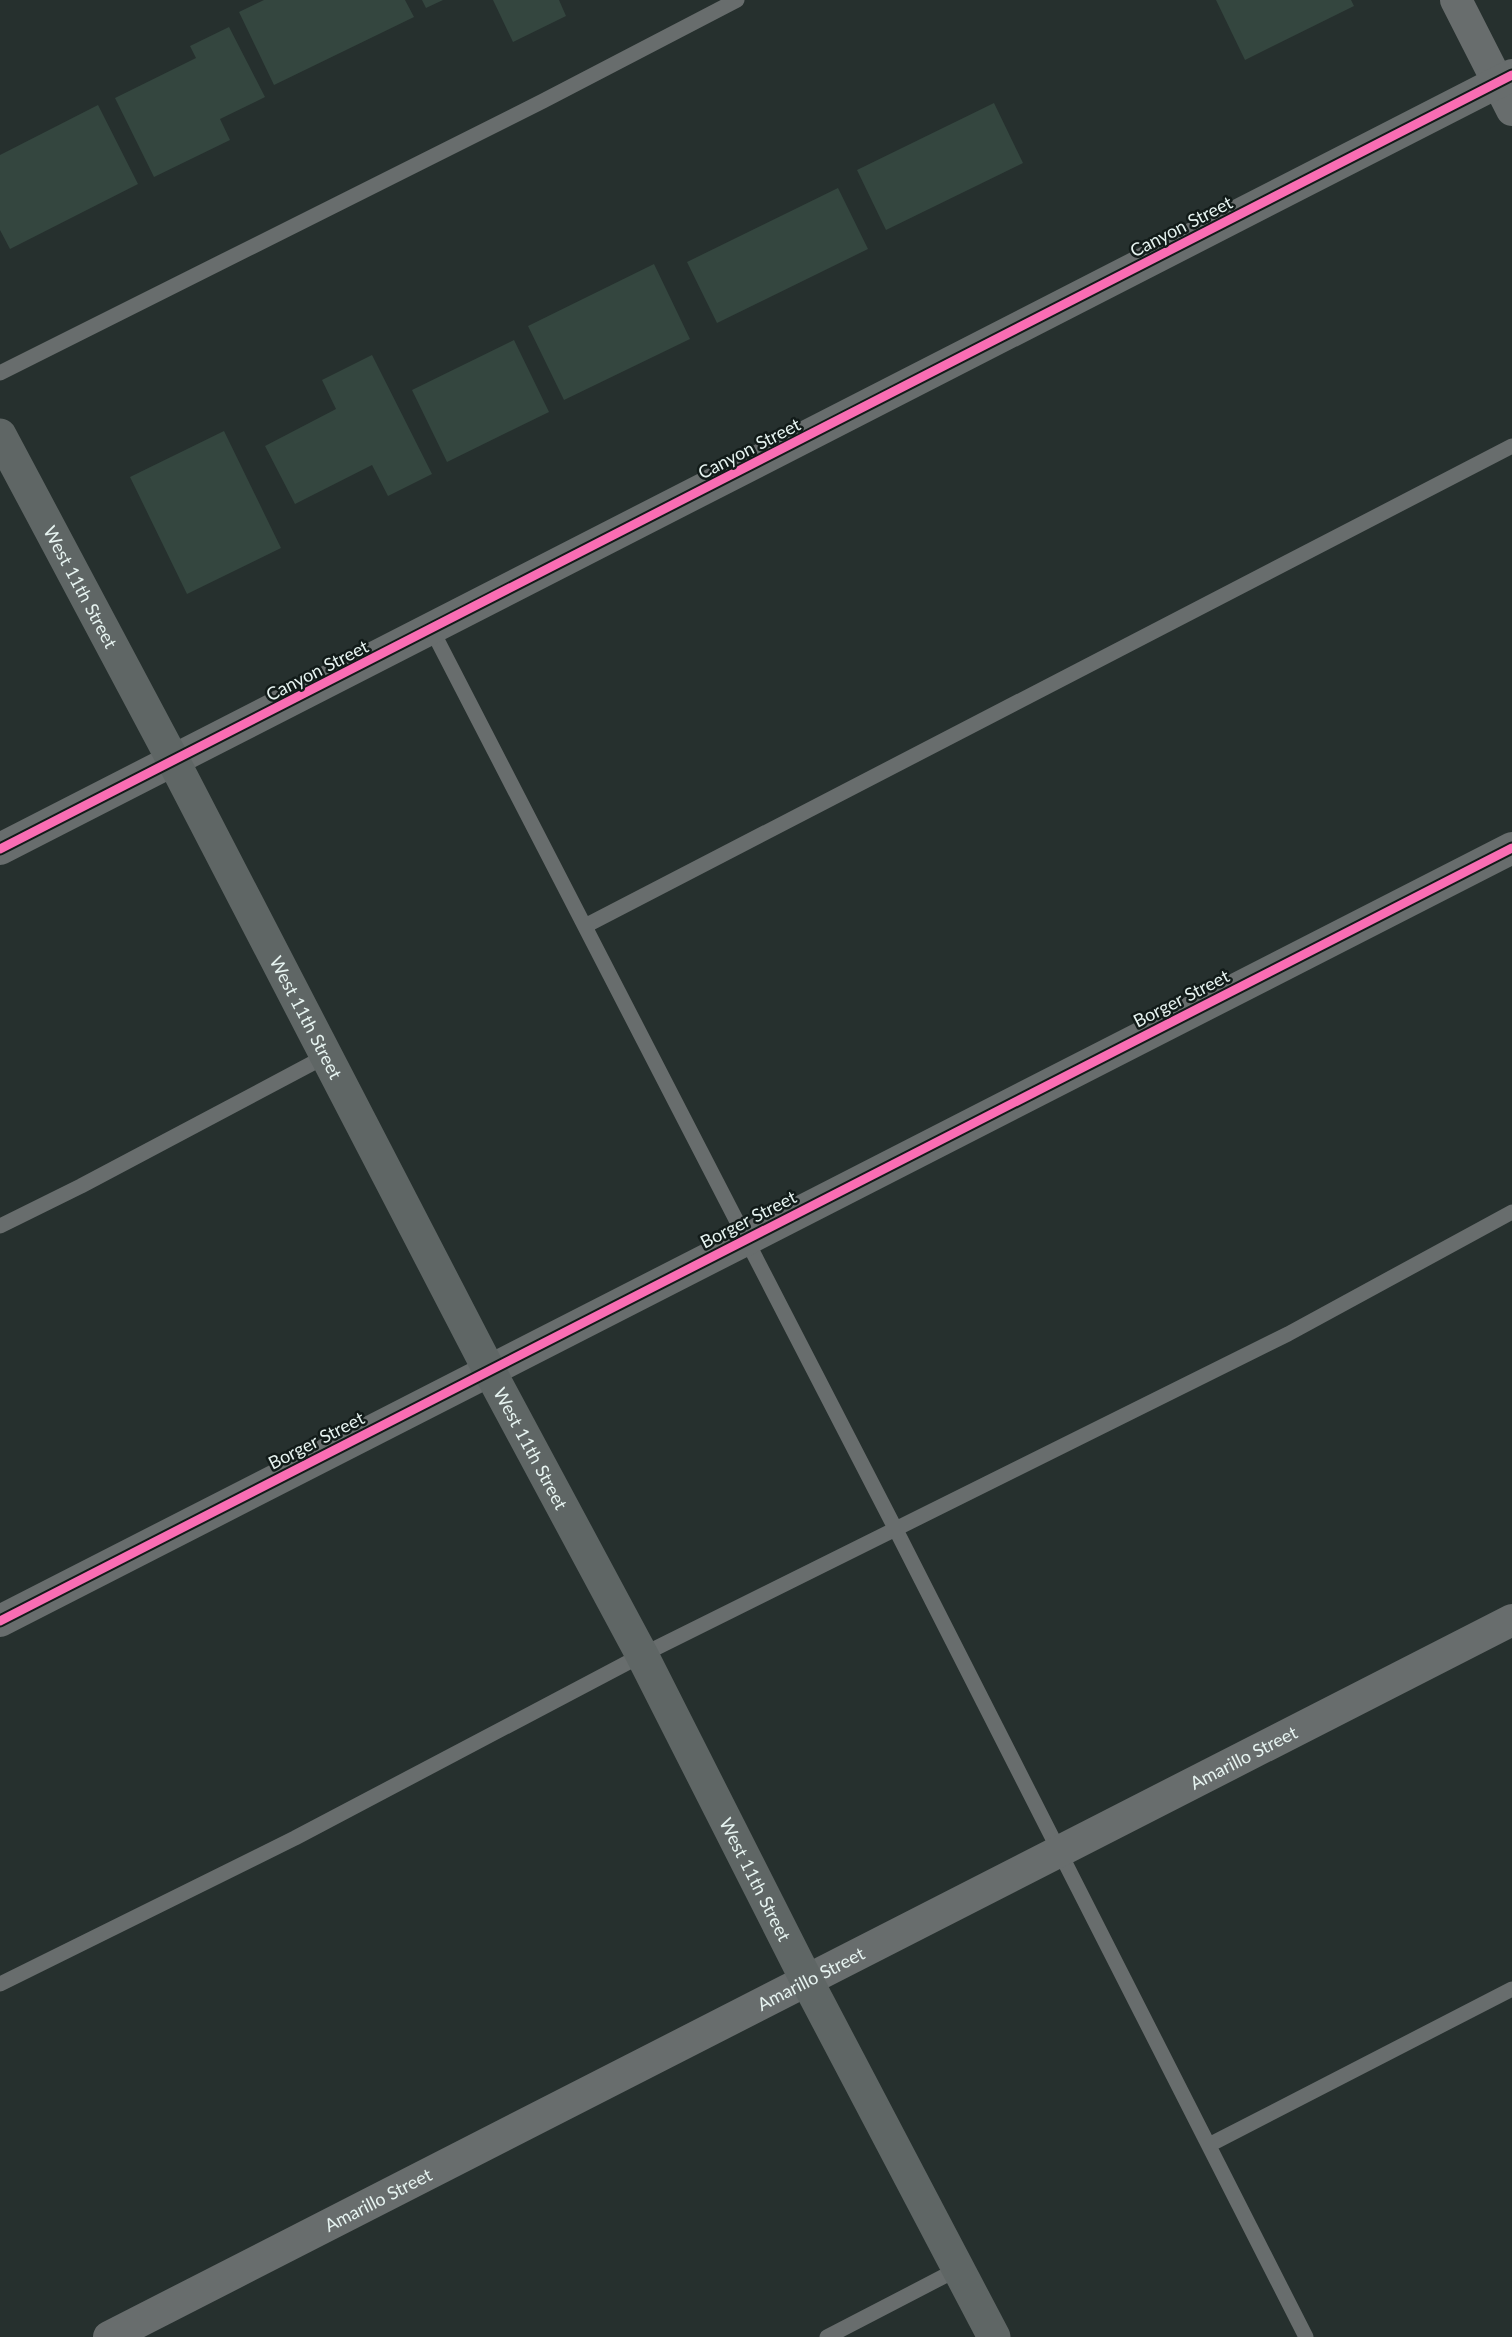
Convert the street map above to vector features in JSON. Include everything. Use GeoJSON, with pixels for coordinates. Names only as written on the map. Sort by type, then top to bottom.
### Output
{"type":"FeatureCollection","features":[{"type":"Feature","properties":{"kind":"main road","name":"West 11th Street"},"geometry":{"type":"LineString","coordinates":[[0,435],[174,762],[489,1370],[642,1656],[807,1981],[994,2337]]}},
{"type":"Feature","properties":{"kind":"street"},"geometry":{"type":"LineString","coordinates":[[1456,0],[1505,78],[1512,110]]}},
{"type":"Feature","properties":{"kind":"street","name":"Canyon Street"},"geometry":{"type":"LineString","coordinates":[[0,849],[432,630],[1505,78]]}},
{"type":"Feature","properties":{"kind":"street","name":"Borger Street"},"geometry":{"type":"LineString","coordinates":[[0,1621],[1512,848]]}},
{"type":"Feature","properties":{"kind":"street","name":"Amarillo Street"},"geometry":{"type":"LineString","coordinates":[[109,2337],[1512,1620]]}},
{"type":"Feature","properties":{"kind":"lane"},"geometry":{"type":"LineString","coordinates":[[0,373],[532,107],[737,0]]}},
{"type":"Feature","properties":{"kind":"lane"},"geometry":{"type":"LineString","coordinates":[[585,926],[1512,446]]}},
{"type":"Feature","properties":{"kind":"lane"},"geometry":{"type":"LineString","coordinates":[[432,630],[895,1528],[1306,2337]]}},
{"type":"Feature","properties":{"kind":"lane"},"geometry":{"type":"LineString","coordinates":[[0,1226],[81,1186],[326,1056]]}},
{"type":"Feature","properties":{"kind":"lane"},"geometry":{"type":"LineString","coordinates":[[0,1984],[295,1838],[642,1656],[895,1528],[1288,1334],[1512,1212]]}},
{"type":"Feature","properties":{"kind":"lane"},"geometry":{"type":"LineString","coordinates":[[1209,2145],[1512,1989]]}},
{"type":"Feature","properties":{"kind":"lane"},"geometry":{"type":"LineString","coordinates":[[827,2337],[958,2269]]}},
{"type":"Feature","properties":{"kind":"building"},"geometry":{"type":"Polygon","coordinates":[[[264,0],[405,0],[414,17],[274,85],[239,12],[264,0]]]}},
{"type":"Feature","properties":{"kind":"building"},"geometry":{"type":"Polygon","coordinates":[[[422,0],[443,0],[426,8],[422,0]]]}},
{"type":"Feature","properties":{"kind":"building"},"geometry":{"type":"Polygon","coordinates":[[[493,0],[559,0],[566,16],[513,42],[493,0]]]}},
{"type":"Feature","properties":{"kind":"building"},"geometry":{"type":"Polygon","coordinates":[[[1216,0],[1351,0],[1354,6],[1245,60],[1216,0]]]}},
{"type":"Feature","properties":{"kind":"building"},"geometry":{"type":"Polygon","coordinates":[[[229,27],[265,97],[220,119],[230,140],[154,177],[115,98],[196,58],[190,46],[229,27]]]}},
{"type":"Feature","properties":{"kind":"building"},"geometry":{"type":"Polygon","coordinates":[[[994,103],[1023,163],[886,230],[857,170],[994,103]]]}},
{"type":"Feature","properties":{"kind":"building"},"geometry":{"type":"Polygon","coordinates":[[[98,105],[138,184],[10,249],[0,230],[0,155],[98,105]]]}},
{"type":"Feature","properties":{"kind":"building"},"geometry":{"type":"Polygon","coordinates":[[[838,188],[868,249],[717,323],[687,262],[838,188]]]}},
{"type":"Feature","properties":{"kind":"building"},"geometry":{"type":"Polygon","coordinates":[[[654,264],[690,339],[564,400],[528,326],[654,264]]]}},
{"type":"Feature","properties":{"kind":"building"},"geometry":{"type":"Polygon","coordinates":[[[514,340],[549,412],[447,462],[412,390],[514,340]]]}},
{"type":"Feature","properties":{"kind":"building"},"geometry":{"type":"Polygon","coordinates":[[[372,355],[432,474],[388,496],[372,465],[295,504],[265,446],[336,409],[322,380],[372,355]]]}},
{"type":"Feature","properties":{"kind":"building"},"geometry":{"type":"Polygon","coordinates":[[[224,431],[281,548],[187,594],[130,477],[224,431]]]}},
{"type":"Feature","properties":{"kind":"cycle path"},"geometry":{"type":"LineString","coordinates":[[0,849],[1512,75]]}},
{"type":"Feature","properties":{"kind":"cycle path"},"geometry":{"type":"LineString","coordinates":[[0,1621],[1512,848]]}}]}
